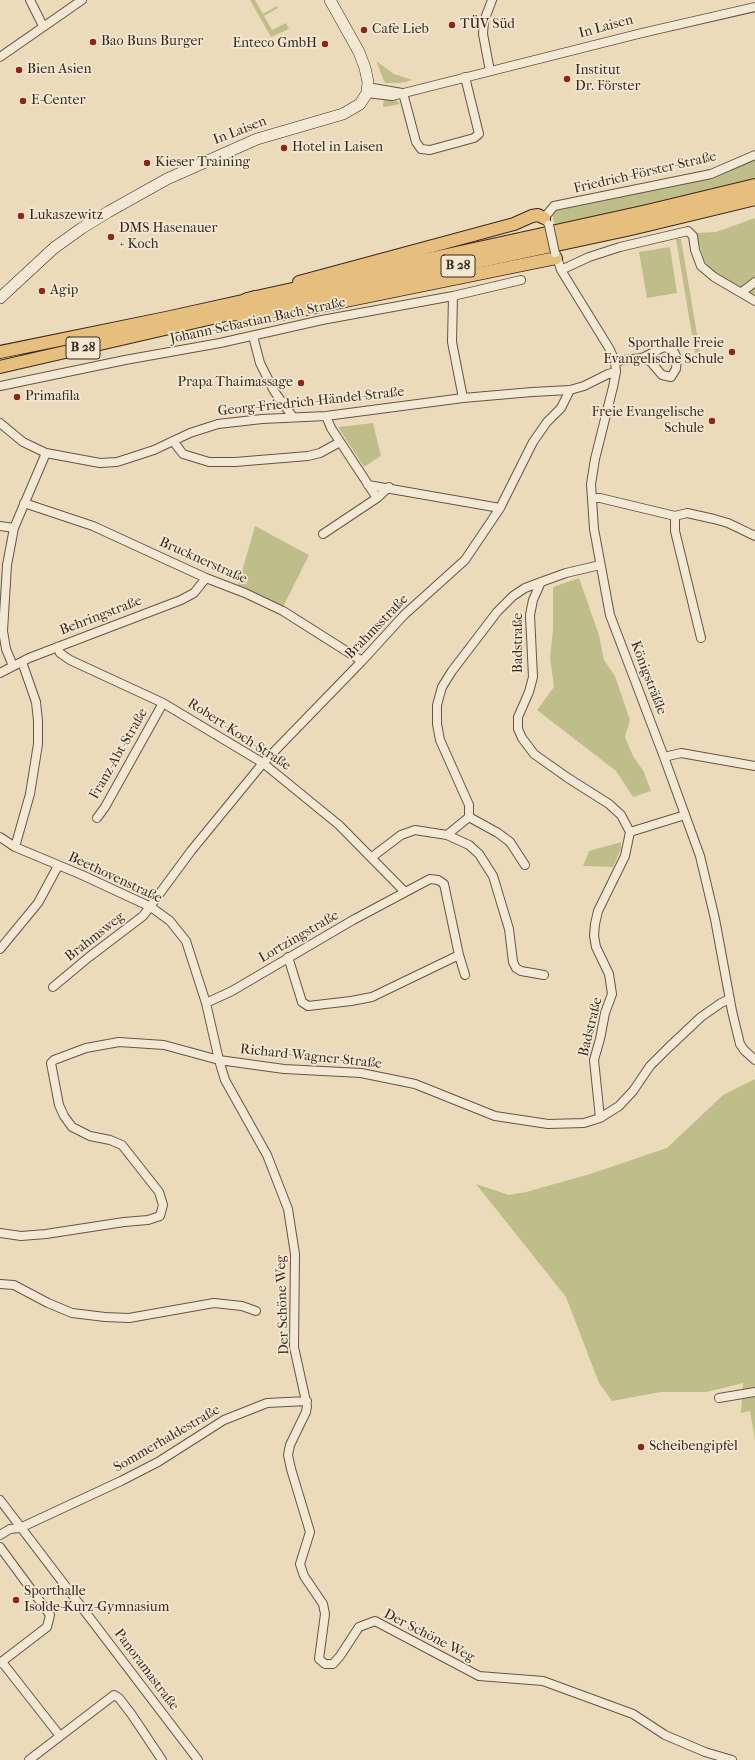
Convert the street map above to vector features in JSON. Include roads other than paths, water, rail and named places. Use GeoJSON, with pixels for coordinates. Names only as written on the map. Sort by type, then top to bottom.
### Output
{"type":"FeatureCollection","features":[{"type":"Feature","properties":{"kind":"highway","name":"B 28"},"geometry":{"type":"LineString","coordinates":[[247,300],[648,212],[755,186]]}},
{"type":"Feature","properties":{"kind":"highway","name":"B 28"},"geometry":{"type":"LineString","coordinates":[[230,314],[631,228],[755,198]]}},
{"type":"Feature","properties":{"kind":"main road"},"geometry":{"type":"LineString","coordinates":[[247,300],[280,287],[514,224],[532,216],[538,215],[546,222]]}},
{"type":"Feature","properties":{"kind":"main road"},"geometry":{"type":"LineString","coordinates":[[230,314],[264,316],[281,314],[556,255]]}},
{"type":"Feature","properties":{"kind":"main road","name":"B 28"},"geometry":{"type":"LineString","coordinates":[[0,350],[14,349],[247,300]]}},
{"type":"Feature","properties":{"kind":"main road","name":"B 28"},"geometry":{"type":"LineString","coordinates":[[0,367],[230,314]]}},
{"type":"Feature","properties":{"kind":"street"},"geometry":{"type":"LineString","coordinates":[[30,0],[43,26]]}},
{"type":"Feature","properties":{"kind":"street"},"geometry":{"type":"LineString","coordinates":[[0,57],[82,0]]}},
{"type":"Feature","properties":{"kind":"street"},"geometry":{"type":"LineString","coordinates":[[330,0],[365,68],[367,90]]}},
{"type":"Feature","properties":{"kind":"street"},"geometry":{"type":"LineString","coordinates":[[490,72],[483,34],[484,21],[492,0]]}},
{"type":"Feature","properties":{"kind":"street","name":"In Laisen"},"geometry":{"type":"LineString","coordinates":[[0,298],[54,248],[108,212],[167,179],[257,139],[352,110],[360,104],[367,90],[392,96],[642,32],[755,7]]}},
{"type":"Feature","properties":{"kind":"street"},"geometry":{"type":"LineString","coordinates":[[403,93],[416,142],[421,149],[430,150],[474,138],[479,134],[465,77]]}},
{"type":"Feature","properties":{"kind":"street","name":"Friedrich-Förster-Straße"},"geometry":{"type":"LineString","coordinates":[[546,222],[554,206],[711,174],[755,154]]}},
{"type":"Feature","properties":{"kind":"street","name":"Königsträßle"},"geometry":{"type":"LineString","coordinates":[[546,222],[561,270],[610,350],[615,361],[616,372],[592,472],[594,529],[610,615],[700,856],[715,919],[740,1044],[755,1060]]}},
{"type":"Feature","properties":{"kind":"street"},"geometry":{"type":"LineString","coordinates":[[561,270],[588,257],[620,247],[688,231],[693,236],[695,250],[701,266],[714,277],[755,301]]}},
{"type":"Feature","properties":{"kind":"street","name":"Johann-Sebastian-Bach-Straße"},"geometry":{"type":"LineString","coordinates":[[0,386],[124,360],[253,336],[322,320],[453,296],[521,280]]}},
{"type":"Feature","properties":{"kind":"street"},"geometry":{"type":"LineString","coordinates":[[742,292],[755,282]]}},
{"type":"Feature","properties":{"kind":"street"},"geometry":{"type":"LineString","coordinates":[[453,296],[452,342],[463,398]]}},
{"type":"Feature","properties":{"kind":"street"},"geometry":{"type":"LineString","coordinates":[[253,336],[260,363],[274,391],[293,417]]}},
{"type":"Feature","properties":{"kind":"street"},"geometry":{"type":"LineString","coordinates":[[615,361],[642,358]]}},
{"type":"Feature","properties":{"kind":"street"},"geometry":{"type":"LineString","coordinates":[[570,390],[584,386],[608,374],[616,372]]}},
{"type":"Feature","properties":{"kind":"street","name":"Georg-Friedrich-Händel-Straße"},"geometry":{"type":"LineString","coordinates":[[0,423],[23,442],[46,453],[100,463],[117,462],[148,453],[190,433],[218,424],[293,417],[326,416],[463,398],[570,390]]}},
{"type":"Feature","properties":{"kind":"street","name":"Brahmsstraße"},"geometry":{"type":"LineString","coordinates":[[152,907],[191,851],[263,763],[362,661],[404,615],[465,560],[500,508],[533,442],[547,422],[561,408],[570,390]]}},
{"type":"Feature","properties":{"kind":"street"},"geometry":{"type":"LineString","coordinates":[[326,416],[331,428],[378,498]]}},
{"type":"Feature","properties":{"kind":"street"},"geometry":{"type":"LineString","coordinates":[[173,441],[183,454],[209,462],[235,462],[308,456],[320,453],[340,442]]}},
{"type":"Feature","properties":{"kind":"street"},"geometry":{"type":"LineString","coordinates":[[13,666],[6,649],[4,631],[6,572],[14,528],[46,453]]}},
{"type":"Feature","properties":{"kind":"street"},"geometry":{"type":"LineString","coordinates":[[368,485],[389,487],[500,508]]}},
{"type":"Feature","properties":{"kind":"street"},"geometry":{"type":"LineString","coordinates":[[323,534],[378,498],[389,487]]}},
{"type":"Feature","properties":{"kind":"street"},"geometry":{"type":"LineString","coordinates":[[592,498],[600,498],[675,516],[687,513],[714,519],[728,523],[755,536]]}},
{"type":"Feature","properties":{"kind":"street","name":"Brucknerstraße"},"geometry":{"type":"LineString","coordinates":[[24,504],[93,526],[206,578],[245,593],[283,611],[362,661]]}},
{"type":"Feature","properties":{"kind":"street"},"geometry":{"type":"LineString","coordinates":[[675,516],[675,531],[701,638]]}},
{"type":"Feature","properties":{"kind":"street"},"geometry":{"type":"LineString","coordinates":[[0,526],[14,528]]}},
{"type":"Feature","properties":{"kind":"street"},"geometry":{"type":"LineString","coordinates":[[469,817],[469,805],[440,740],[437,724],[438,698],[442,687],[452,671],[497,612],[513,596],[525,588],[566,573],[600,565]]}},
{"type":"Feature","properties":{"kind":"street","name":"Behringstraße"},"geometry":{"type":"LineString","coordinates":[[0,673],[57,647],[181,600],[194,593],[206,578]]}},
{"type":"Feature","properties":{"kind":"street","name":"Badstraße"},"geometry":{"type":"LineString","coordinates":[[541,582],[533,600],[530,615],[533,676],[529,692],[518,718],[518,729],[522,738],[534,754],[568,778],[610,804],[621,815],[630,832],[625,856],[598,911],[595,924],[594,936],[596,947],[609,974],[612,994],[605,1013],[594,1060],[600,1118]]}},
{"type":"Feature","properties":{"kind":"street","name":"Robert-Koch-Straße"},"geometry":{"type":"LineString","coordinates":[[57,647],[60,653],[70,660],[163,703],[263,763],[332,818],[405,892]]}},
{"type":"Feature","properties":{"kind":"street"},"geometry":{"type":"LineString","coordinates":[[14,847],[30,794],[38,744],[36,702],[22,662]]}},
{"type":"Feature","properties":{"kind":"street","name":"Franz-Abt-Straße"},"geometry":{"type":"LineString","coordinates":[[97,818],[105,807],[163,703]]}},
{"type":"Feature","properties":{"kind":"street"},"geometry":{"type":"LineString","coordinates":[[664,757],[681,753],[755,766]]}},
{"type":"Feature","properties":{"kind":"street"},"geometry":{"type":"LineString","coordinates":[[630,832],[685,815]]}},
{"type":"Feature","properties":{"kind":"street"},"geometry":{"type":"LineString","coordinates":[[447,835],[469,817]]}},
{"type":"Feature","properties":{"kind":"street"},"geometry":{"type":"LineString","coordinates":[[469,817],[498,833],[510,842],[525,865]]}},
{"type":"Feature","properties":{"kind":"street"},"geometry":{"type":"LineString","coordinates":[[372,857],[401,835],[415,830],[447,835],[469,845],[479,854],[493,876],[509,929],[516,968],[521,971],[544,975]]}},
{"type":"Feature","properties":{"kind":"street","name":"Beethovenstraße"},"geometry":{"type":"LineString","coordinates":[[0,837],[14,847],[82,875],[152,907],[170,921],[186,941],[206,1003],[219,1060]]}},
{"type":"Feature","properties":{"kind":"street"},"geometry":{"type":"LineString","coordinates":[[0,949],[38,903],[58,866]]}},
{"type":"Feature","properties":{"kind":"street","name":"Lortzingstraße"},"geometry":{"type":"LineString","coordinates":[[206,1003],[232,991],[288,957],[430,879],[438,880],[444,884],[459,955]]}},
{"type":"Feature","properties":{"kind":"street","name":"Brahmsweg"},"geometry":{"type":"LineString","coordinates":[[53,987],[93,953],[143,916],[152,907]]}},
{"type":"Feature","properties":{"kind":"street"},"geometry":{"type":"LineString","coordinates":[[288,957],[302,1002],[308,1006],[372,997],[459,955],[465,975]]}},
{"type":"Feature","properties":{"kind":"street","name":"Richard-Wagner-Straße"},"geometry":{"type":"LineString","coordinates":[[0,1234],[21,1236],[46,1234],[124,1222],[148,1220],[160,1216],[163,1205],[158,1192],[122,1145],[110,1140],[90,1136],[72,1127],[59,1106],[51,1063],[54,1060],[86,1048],[119,1042],[164,1045],[219,1060],[284,1069],[361,1073],[415,1084],[495,1116],[548,1124],[584,1124],[600,1118],[619,1106],[633,1091],[650,1066],[701,1017],[721,1003],[730,999]]}},
{"type":"Feature","properties":{"kind":"street","name":"Der Schöne Weg"},"geometry":{"type":"LineString","coordinates":[[219,1060],[225,1080],[266,1155],[288,1209],[295,1254],[294,1347],[306,1401],[306,1412],[290,1445],[288,1455],[290,1469],[310,1532],[300,1564],[304,1576],[323,1604],[325,1614],[319,1652],[320,1659],[325,1664],[333,1664],[359,1627],[375,1621],[479,1676],[543,1681],[633,1714],[665,1735],[705,1752],[732,1760]]}},
{"type":"Feature","properties":{"kind":"street"},"geometry":{"type":"LineString","coordinates":[[0,1284],[14,1285],[48,1303],[72,1313],[105,1317],[129,1318],[214,1303],[242,1306],[256,1311]]}},
{"type":"Feature","properties":{"kind":"street"},"geometry":{"type":"LineString","coordinates":[[719,1398],[755,1392]]}},
{"type":"Feature","properties":{"kind":"street","name":"Sommerhaldestraße"},"geometry":{"type":"LineString","coordinates":[[0,1535],[10,1530],[20,1528],[121,1481],[158,1462],[224,1420],[267,1403],[306,1401]]}},
{"type":"Feature","properties":{"kind":"street","name":"Panoramastraße"},"geometry":{"type":"LineString","coordinates":[[0,1500],[198,1760]]}},
{"type":"Feature","properties":{"kind":"street"},"geometry":{"type":"LineString","coordinates":[[0,1547],[50,1615],[50,1620],[47,1627],[1,1663],[60,1736]]}},
{"type":"Feature","properties":{"kind":"street"},"geometry":{"type":"LineString","coordinates":[[29,1760],[112,1695],[116,1696],[124,1704],[162,1760]]}},
{"type":"Feature","properties":{"kind":"place","name":"TÜV Süd"},"geometry":{"type":"Point","coordinates":[452,25]}},
{"type":"Feature","properties":{"kind":"place","name":"Cafe Lieb"},"geometry":{"type":"Point","coordinates":[364,30]}},
{"type":"Feature","properties":{"kind":"place","name":"Bao Buns Burger"},"geometry":{"type":"Point","coordinates":[93,42]}},
{"type":"Feature","properties":{"kind":"place","name":"Enteco GmbH"},"geometry":{"type":"Point","coordinates":[325,44]}},
{"type":"Feature","properties":{"kind":"place","name":"Bien Asien"},"geometry":{"type":"Point","coordinates":[19,70]}},
{"type":"Feature","properties":{"kind":"place","name":"Institut Dr. Förster"},"geometry":{"type":"Point","coordinates":[567,79]}},
{"type":"Feature","properties":{"kind":"place","name":"E-Center"},"geometry":{"type":"Point","coordinates":[23,101]}},
{"type":"Feature","properties":{"kind":"place","name":"Hotel in Laisen"},"geometry":{"type":"Point","coordinates":[284,148]}},
{"type":"Feature","properties":{"kind":"place","name":"Kieser Training"},"geometry":{"type":"Point","coordinates":[147,163]}},
{"type":"Feature","properties":{"kind":"place","name":"Lukaszewitz"},"geometry":{"type":"Point","coordinates":[21,216]}},
{"type":"Feature","properties":{"kind":"place","name":"DMS Hasenauer + Koch"},"geometry":{"type":"Point","coordinates":[111,237]}},
{"type":"Feature","properties":{"kind":"place","name":"Agip"},"geometry":{"type":"Point","coordinates":[42,291]}},
{"type":"Feature","properties":{"kind":"place","name":"Sporthalle Freie Evangelische Schule"},"geometry":{"type":"Point","coordinates":[732,352]}},
{"type":"Feature","properties":{"kind":"place","name":"Prapa Thaimassage"},"geometry":{"type":"Point","coordinates":[301,383]}},
{"type":"Feature","properties":{"kind":"place","name":"Primafila"},"geometry":{"type":"Point","coordinates":[17,397]}},
{"type":"Feature","properties":{"kind":"place","name":"Freie Evangelische Schule"},"geometry":{"type":"Point","coordinates":[712,421]}},
{"type":"Feature","properties":{"kind":"place","name":"Scheibengipfel"},"geometry":{"type":"Point","coordinates":[641,1447]}},
{"type":"Feature","properties":{"kind":"place","name":"Sporthalle Isolde-Kurz-Gymnasium"},"geometry":{"type":"Point","coordinates":[16,1600]}}]}
